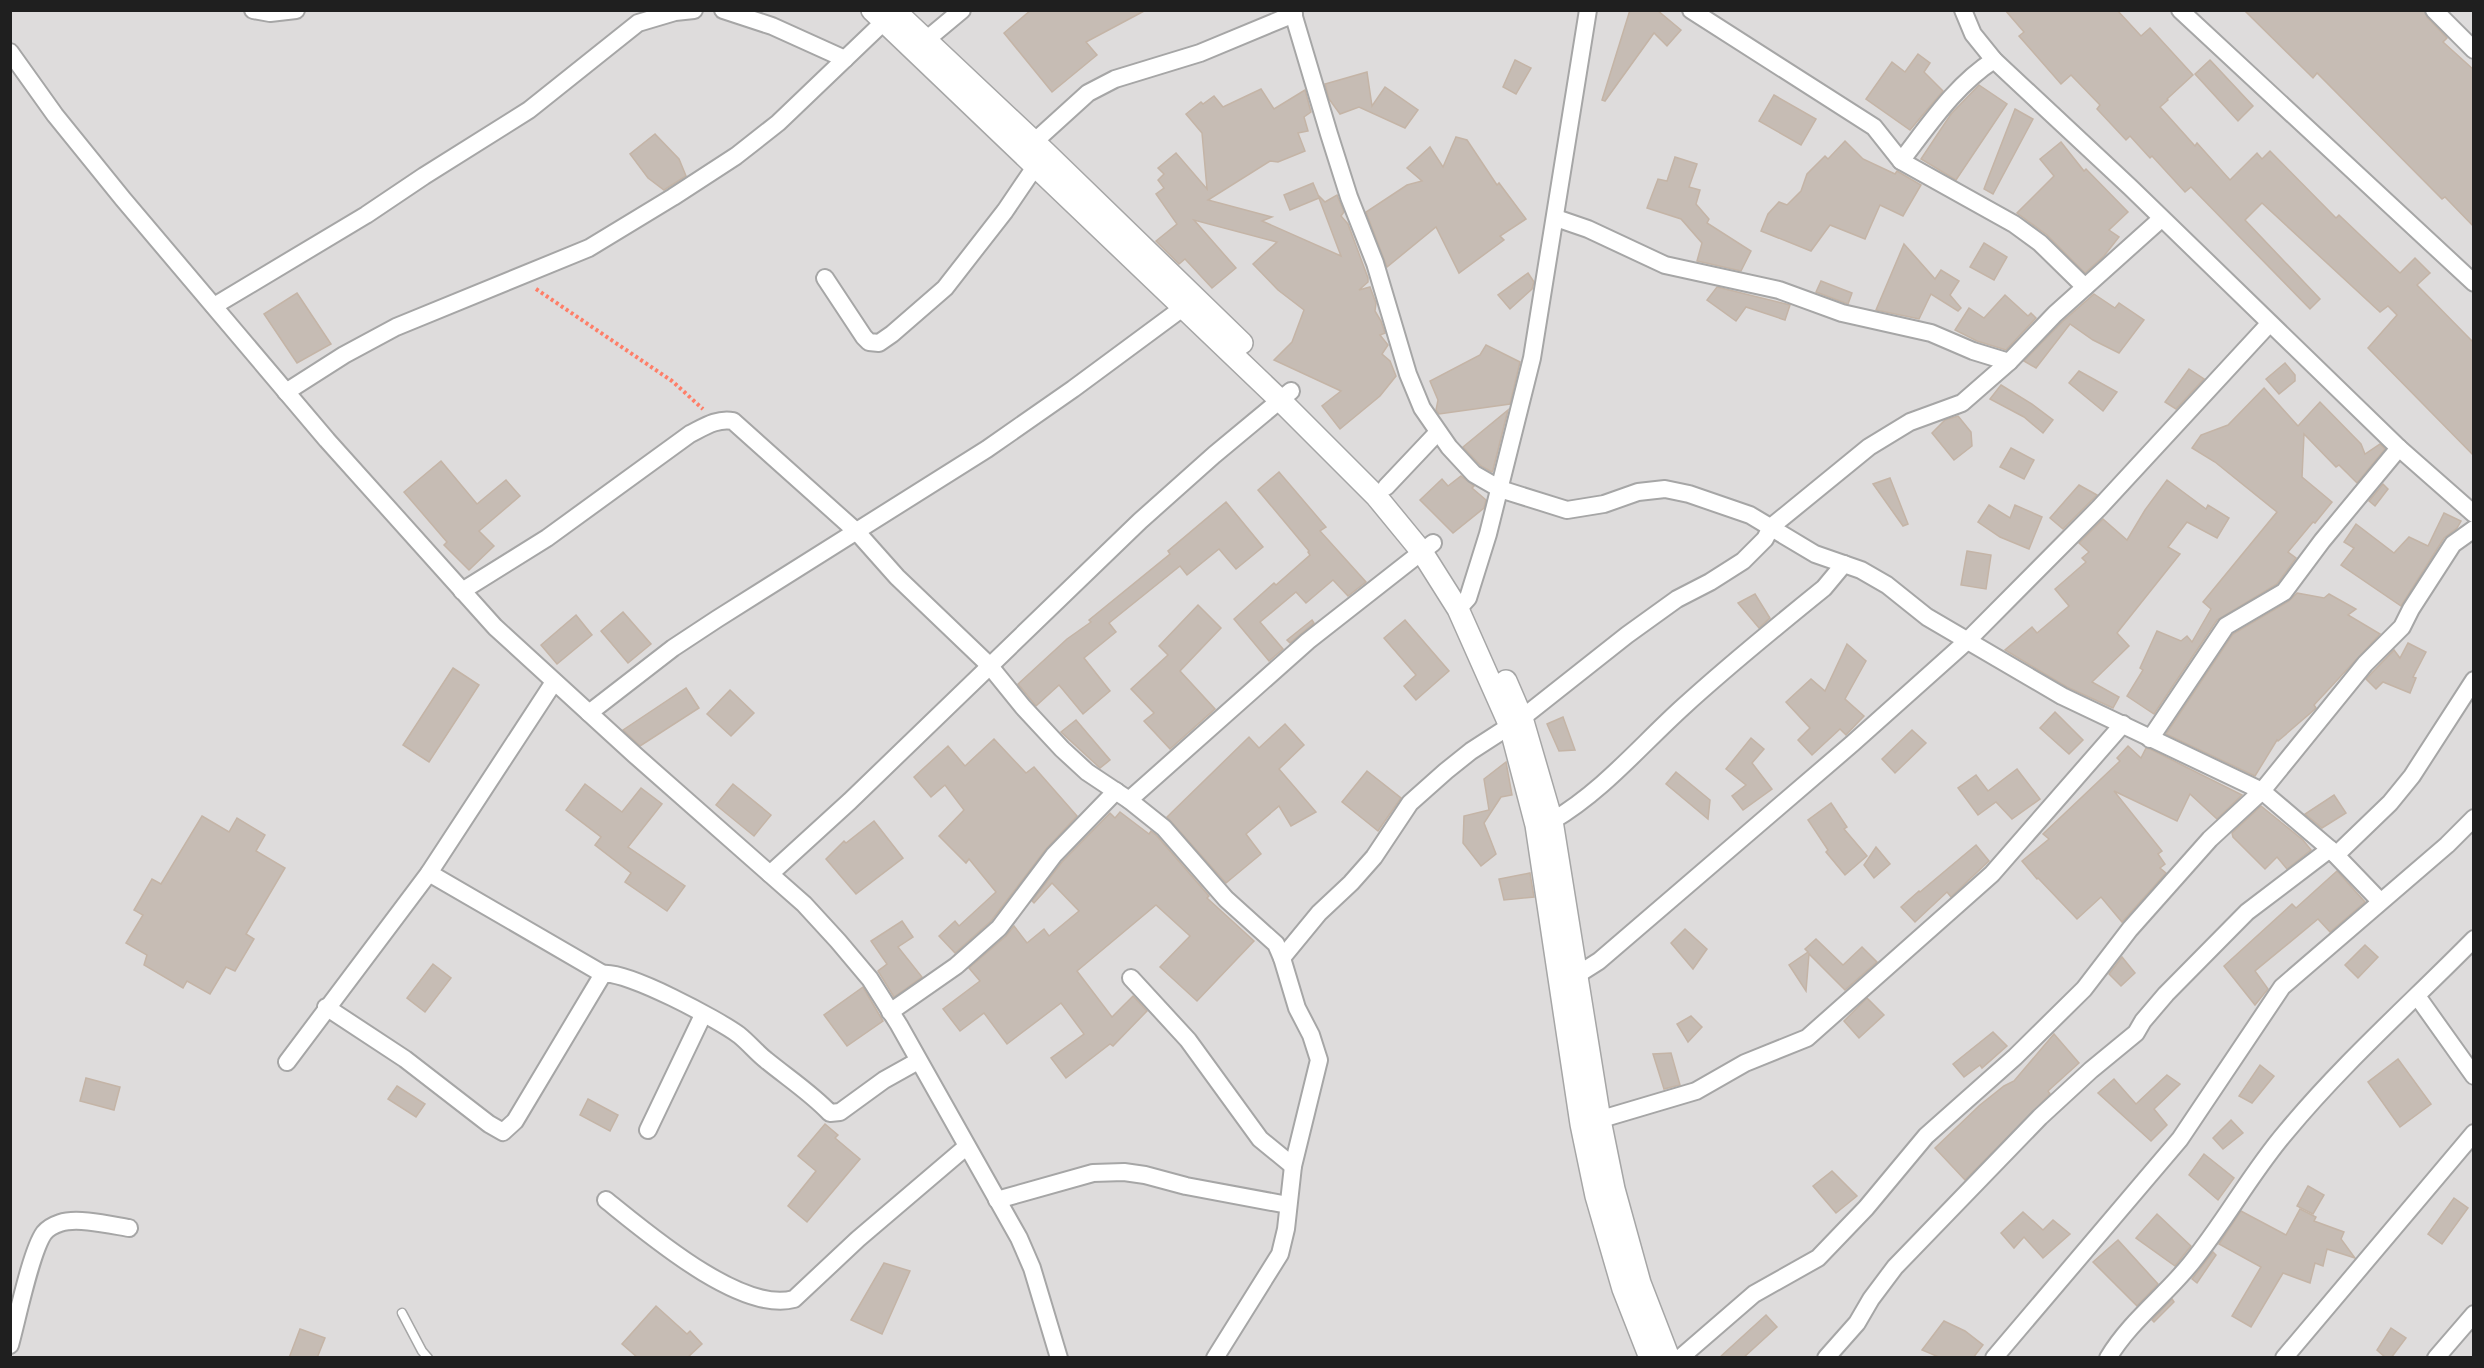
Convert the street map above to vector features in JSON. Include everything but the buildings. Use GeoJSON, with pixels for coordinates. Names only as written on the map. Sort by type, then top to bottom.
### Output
{"type":"FeatureCollection","features":[{"type":"Feature","properties":{"kind":"street"},"geometry":{"type":"LineString","coordinates":[[253,10],[270,12],[296,10]]}},
{"type":"Feature","properties":{"kind":"street"},"geometry":{"type":"LineString","coordinates":[[213,306],[366,215],[529,110],[638,23],[655,14],[694,10]]}},
{"type":"Feature","properties":{"kind":"street"},"geometry":{"type":"LineString","coordinates":[[723,10],[772,26],[845,59]]}},
{"type":"Feature","properties":{"kind":"street"},"geometry":{"type":"LineString","coordinates":[[926,40],[962,10]]}},
{"type":"Feature","properties":{"kind":"street"},"geometry":{"type":"LineString","coordinates":[[1463,604],[1500,489],[1532,358],[1588,10]]}},
{"type":"Feature","properties":{"kind":"street"},"geometry":{"type":"LineString","coordinates":[[1691,10],[1874,127],[1901,161],[2014,224],[2040,243],[2085,287]]}},
{"type":"Feature","properties":{"kind":"street"},"geometry":{"type":"LineString","coordinates":[[1963,10],[1973,34],[1994,60],[2399,448],[2474,514]]}},
{"type":"Feature","properties":{"kind":"street"},"geometry":{"type":"LineString","coordinates":[[2180,10],[2474,283]]}},
{"type":"Feature","properties":{"kind":"street"},"geometry":{"type":"LineString","coordinates":[[2434,10],[2474,50]]}},
{"type":"Feature","properties":{"kind":"street"},"geometry":{"type":"LineString","coordinates":[[825,278],[864,337],[869,342],[879,343],[945,288],[1005,211],[1038,154],[1088,93],[1115,79],[1200,53],[1293,12],[1349,197],[1375,263],[1408,374],[1422,408],[1449,447],[1474,474],[1500,489],[1567,510],[1604,504],[1638,492],[1665,489],[1689,494],[1750,515],[1815,555],[1862,570],[1887,585],[1927,617],[1966,642],[2062,696],[2262,791],[2333,852],[2380,901]]}},
{"type":"Feature","properties":{"kind":"street"},"geometry":{"type":"LineString","coordinates":[[286,392],[344,355],[396,327],[589,248],[727,162],[778,123],[845,59],[886,13]]}},
{"type":"Feature","properties":{"kind":"street"},"geometry":{"type":"LineString","coordinates":[[886,13],[926,40],[1038,154],[1285,396],[1386,487],[1463,604],[1516,722],[1552,822],[1577,975],[1596,1196],[1623,1289],[1650,1358]]}},
{"type":"Feature","properties":{"kind":"street"},"geometry":{"type":"LineString","coordinates":[[886,13],[1038,154]]}},
{"type":"Feature","properties":{"kind":"street"},"geometry":{"type":"LineString","coordinates":[[10,52],[55,115],[213,306],[286,392],[495,627],[804,904],[870,979],[1019,1238],[1032,1268],[1059,1358]]}},
{"type":"Feature","properties":{"kind":"street"},"geometry":{"type":"LineString","coordinates":[[1901,161],[1944,106],[1974,74],[1994,60]]}},
{"type":"Feature","properties":{"kind":"street"},"geometry":{"type":"LineString","coordinates":[[1556,218],[1588,229],[1665,265],[1779,290],[1842,313],[1930,333],[1973,351],[2009,362]]}},
{"type":"Feature","properties":{"kind":"street"},"geometry":{"type":"LineString","coordinates":[[1282,958],[1319,913],[1351,883],[1374,857],[1410,803],[1471,751],[1516,722],[1677,599],[1743,561],[1765,539],[1771,527],[1869,447],[1910,422],[1962,403],[2009,362],[2037,331],[2161,219]]}},
{"type":"Feature","properties":{"kind":"street"},"geometry":{"type":"LineString","coordinates":[[589,712],[708,624],[987,449],[1190,303]]}},
{"type":"Feature","properties":{"kind":"street"},"geometry":{"type":"LineString","coordinates":[[1577,975],[1599,961],[1853,743],[1966,642],[2163,440],[2269,324]]}},
{"type":"Feature","properties":{"kind":"street"},"geometry":{"type":"LineString","coordinates":[[1285,396],[1376,496],[1428,548]]}},
{"type":"Feature","properties":{"kind":"street"},"geometry":{"type":"LineString","coordinates":[[770,874],[850,801],[1140,521],[1285,396]]}},
{"type":"Feature","properties":{"kind":"street"},"geometry":{"type":"LineString","coordinates":[[462,591],[547,538],[690,434],[716,422],[733,421],[857,532],[897,577],[989,665],[1023,707],[1062,749],[1087,772],[1164,828],[1226,898],[1276,944],[1297,1008],[1311,1035],[1319,1060],[1293,1166],[1286,1229],[1280,1254],[1215,1358]]}},
{"type":"Feature","properties":{"kind":"street"},"geometry":{"type":"LineString","coordinates":[[1386,487],[1438,432]]}},
{"type":"Feature","properties":{"kind":"street"},"geometry":{"type":"LineString","coordinates":[[2150,739],[2226,626],[2284,592],[2322,541],[2399,448]]}},
{"type":"Feature","properties":{"kind":"street"},"geometry":{"type":"LineString","coordinates":[[1680,1358],[1754,1294],[1818,1258],[1866,1208],[1926,1136],[2015,1057],[2084,989],[2130,928],[2210,839],[2262,791],[2366,664],[2402,627],[2453,544],[2474,530]]}},
{"type":"Feature","properties":{"kind":"street"},"geometry":{"type":"LineString","coordinates":[[890,1011],[956,966],[999,928],[1054,855],[1122,796],[1372,589],[1428,548]]}},
{"type":"Feature","properties":{"kind":"street"},"geometry":{"type":"LineString","coordinates":[[1552,822],[1576,807],[1609,779],[1683,707],[1824,588],[1844,564]]}},
{"type":"Feature","properties":{"kind":"street"},"geometry":{"type":"LineString","coordinates":[[1826,1358],[1857,1323],[1871,1299],[1895,1267],[2040,1117],[2091,1070],[2136,1034],[2143,1021],[2166,994],[2247,912],[2333,852],[2390,802],[2412,776],[2474,680]]}},
{"type":"Feature","properties":{"kind":"street"},"geometry":{"type":"LineString","coordinates":[[287,1062],[326,1007],[429,873],[554,682]]}},
{"type":"Feature","properties":{"kind":"street"},"geometry":{"type":"LineString","coordinates":[[1516,722],[1591,1122],[1614,1189],[1640,1283],[1669,1358]]}},
{"type":"Feature","properties":{"kind":"street"},"geometry":{"type":"LineString","coordinates":[[1591,1122],[1696,1091],[1745,1063],[1807,1038],[1992,873],[2123,724]]}},
{"type":"Feature","properties":{"kind":"street"},"geometry":{"type":"LineString","coordinates":[[1994,1358],[2180,1139],[2282,987],[2447,845],[2474,818]]}},
{"type":"Feature","properties":{"kind":"street"},"geometry":{"type":"LineString","coordinates":[[429,873],[603,974],[611,973],[635,980],[739,1035],[830,1113],[835,1114],[918,1060]]}},
{"type":"Feature","properties":{"kind":"street"},"geometry":{"type":"LineString","coordinates":[[2108,1358],[2130,1329],[2176,1282],[2202,1250],[2285,1132],[2334,1079],[2474,939]]}},
{"type":"Feature","properties":{"kind":"street"},"geometry":{"type":"LineString","coordinates":[[326,1007],[405,1059],[489,1124],[503,1132],[514,1121],[603,974]]}},
{"type":"Feature","properties":{"kind":"street"},"geometry":{"type":"LineString","coordinates":[[1131,978],[1188,1040],[1260,1139],[1293,1166]]}},
{"type":"Feature","properties":{"kind":"street"},"geometry":{"type":"LineString","coordinates":[[2417,996],[2474,1076]]}},
{"type":"Feature","properties":{"kind":"street"},"geometry":{"type":"LineString","coordinates":[[648,1130],[703,1015]]}},
{"type":"Feature","properties":{"kind":"street"},"geometry":{"type":"LineString","coordinates":[[2284,1358],[2474,1133]]}},
{"type":"Feature","properties":{"kind":"street"},"geometry":{"type":"LineString","coordinates":[[606,1200],[682,1260],[713,1278],[753,1296],[782,1303],[794,1299],[858,1239],[966,1147]]}},
{"type":"Feature","properties":{"kind":"street"},"geometry":{"type":"LineString","coordinates":[[997,1200],[1093,1173],[1124,1172],[1288,1205]]}},
{"type":"Feature","properties":{"kind":"street"},"geometry":{"type":"LineString","coordinates":[[10,1345],[34,1258],[43,1234],[50,1227],[62,1222],[95,1222],[129,1228]]}},
{"type":"Feature","properties":{"kind":"street"},"geometry":{"type":"LineString","coordinates":[[2436,1358],[2474,1314]]}},
{"type":"Feature","properties":{"kind":"lane"},"geometry":{"type":"LineString","coordinates":[[402,1313],[428,1358]]}},
{"type":"Feature","properties":{"kind":"path"},"geometry":{"type":"LineString","coordinates":[[519,278],[574,312],[672,381],[716,422]]}},
{"type":"Feature","properties":{"kind":"shaded area"},"geometry":{"type":"Polygon","coordinates":[[[11,11],[2473,11],[2473,1357],[11,1357],[11,11]]]}}]}
